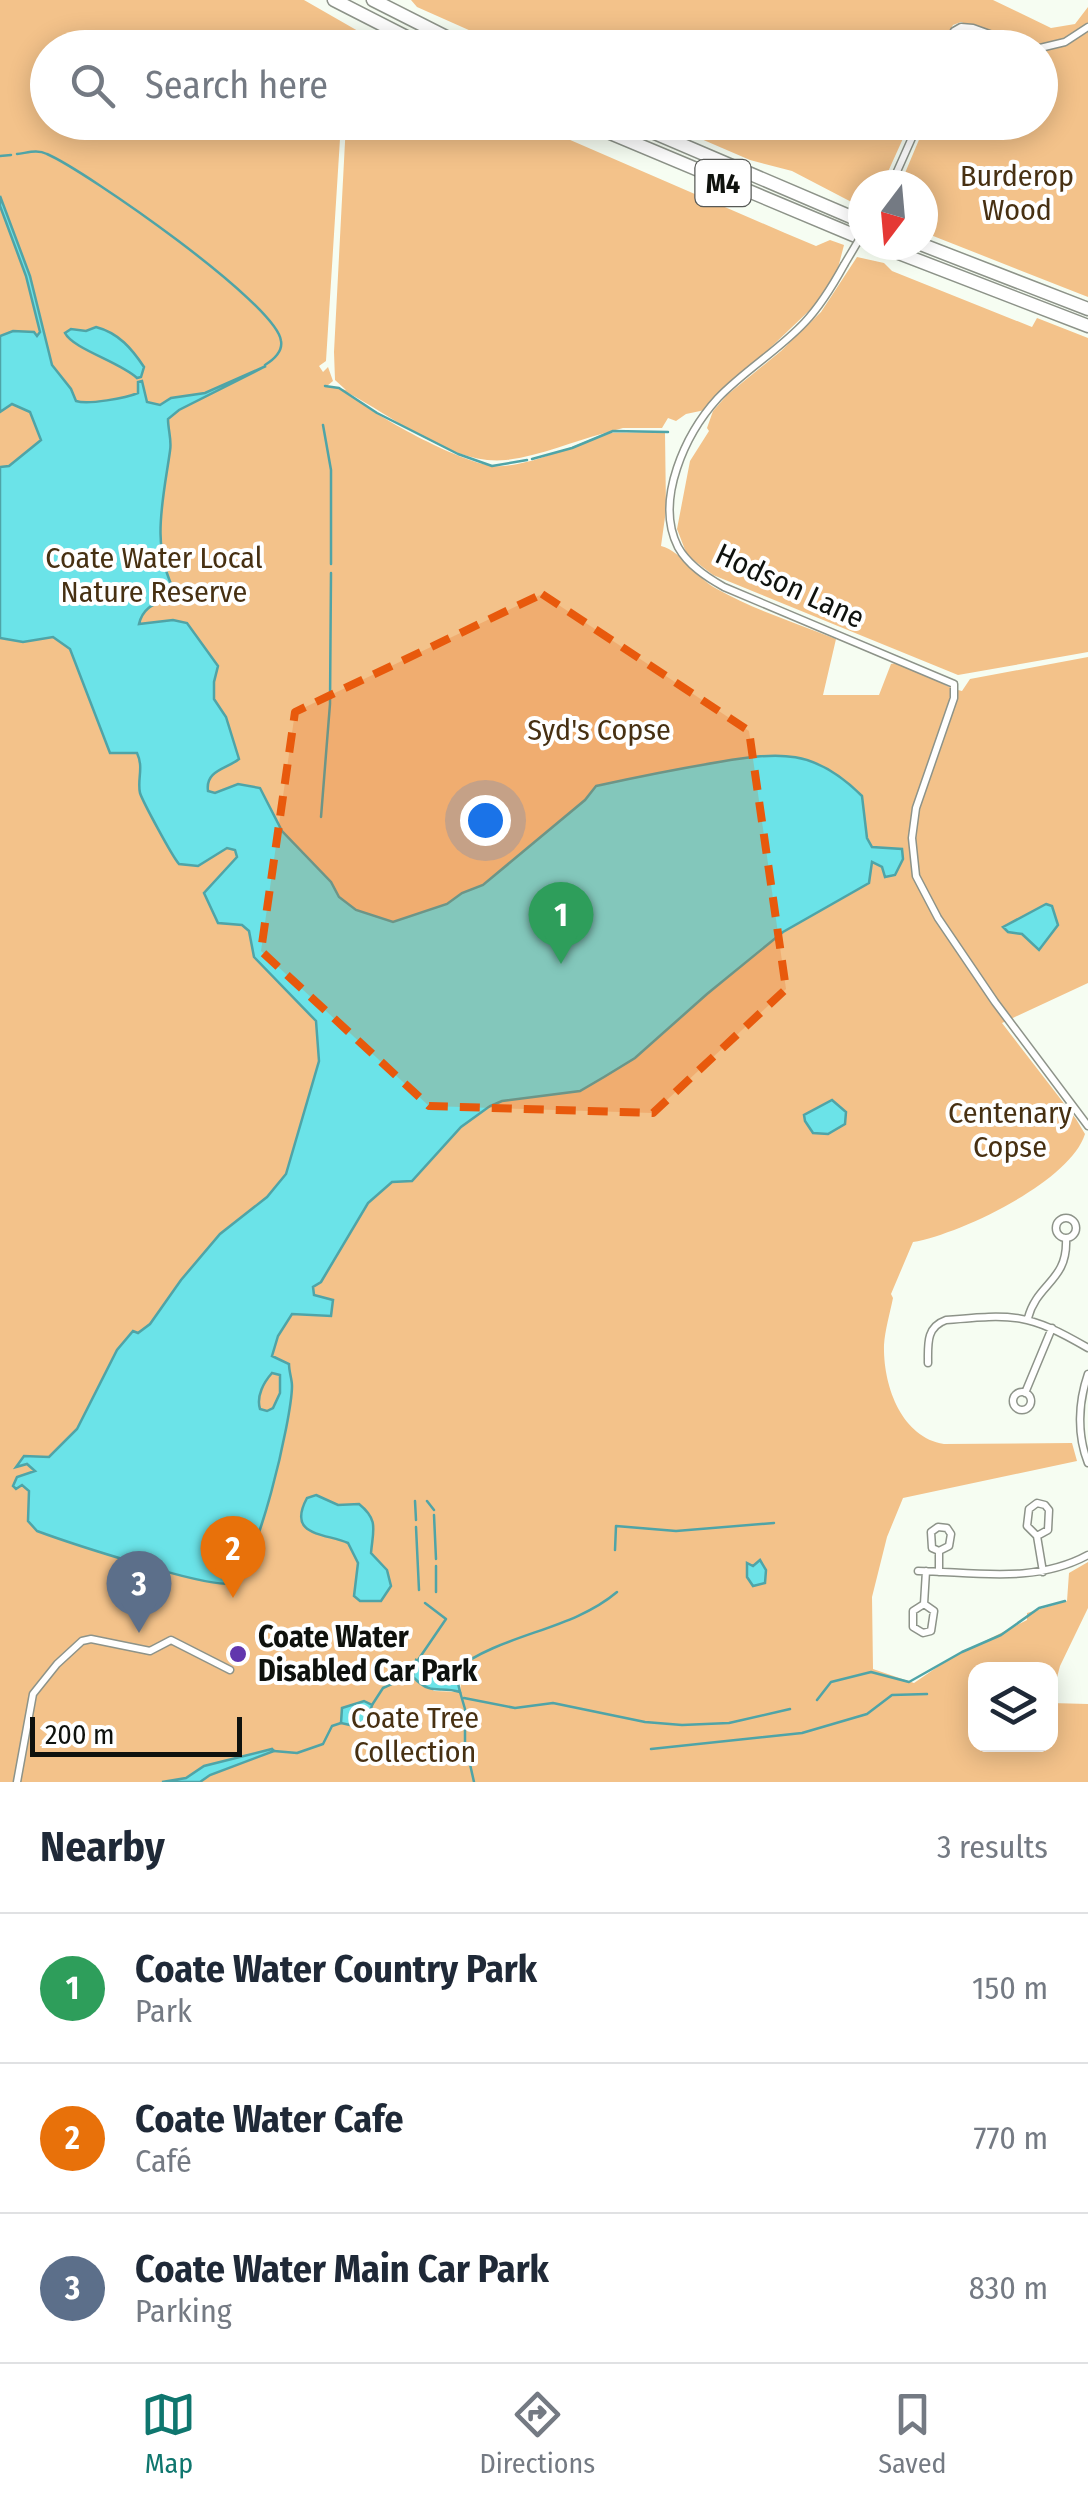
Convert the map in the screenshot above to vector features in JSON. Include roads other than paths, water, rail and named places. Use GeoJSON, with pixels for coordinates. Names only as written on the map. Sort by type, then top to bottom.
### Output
{"type":"FeatureCollection","features":[{"type":"Feature","properties":{"kind":"highway"},"geometry":{"type":"LineString","coordinates":[[334,0],[393,30]]}},
{"type":"Feature","properties":{"kind":"highway"},"geometry":{"type":"LineString","coordinates":[[373,0],[432,30]]}},
{"type":"Feature","properties":{"kind":"highway","name":"M4"},"geometry":{"type":"LineString","coordinates":[[628,140],[848,230]]}},
{"type":"Feature","properties":{"kind":"highway","name":"M4"},"geometry":{"type":"LineString","coordinates":[[671,140],[848,216]]}},
{"type":"Feature","properties":{"kind":"highway"},"geometry":{"type":"LineString","coordinates":[[938,251],[1088,309]]}},
{"type":"Feature","properties":{"kind":"highway"},"geometry":{"type":"LineString","coordinates":[[917,260],[1088,326]]}},
{"type":"Feature","properties":{"kind":"street"},"geometry":{"type":"LineString","coordinates":[[1058,44],[1088,27]]}},
{"type":"Feature","properties":{"kind":"street"},"geometry":{"type":"LineString","coordinates":[[898,170],[911,140]]}},
{"type":"Feature","properties":{"kind":"street","name":"Hodson Lane"},"geometry":{"type":"LineString","coordinates":[[848,259],[808,319],[721,395],[701,420],[678,467],[672,498],[673,531],[685,557],[708,578],[954,684],[954,698],[916,808],[912,851],[916,876],[932,908],[995,1002],[1087,1121]]}},
{"type":"Feature","properties":{"kind":"street"},"geometry":{"type":"LineString","coordinates":[[1028,1318],[1035,1299],[1062,1268],[1066,1238]]}},
{"type":"Feature","properties":{"kind":"street"},"geometry":{"type":"LineString","coordinates":[[928,1363],[932,1354],[931,1331],[941,1321],[1028,1318],[1088,1348]]}},
{"type":"Feature","properties":{"kind":"street"},"geometry":{"type":"LineString","coordinates":[[1025,1393],[1052,1328]]}},
{"type":"Feature","properties":{"kind":"street"},"geometry":{"type":"LineString","coordinates":[[1088,1374],[1080,1426],[1088,1463]]}},
{"type":"Feature","properties":{"kind":"street"},"geometry":{"type":"LineString","coordinates":[[1037,1536],[1048,1530],[1049,1512],[1036,1503],[1028,1512],[1027,1526],[1037,1536],[1043,1572]]}},
{"type":"Feature","properties":{"kind":"street"},"geometry":{"type":"LineString","coordinates":[[939,1551],[939,1572]]}},
{"type":"Feature","properties":{"kind":"street"},"geometry":{"type":"LineString","coordinates":[[924,1604],[922,1571],[1043,1572],[1088,1555]]}},
{"type":"Feature","properties":{"kind":"street"},"geometry":{"type":"LineString","coordinates":[[924,1604],[934,1611],[934,1627],[920,1633],[913,1626],[914,1612],[924,1604]]}},
{"type":"Feature","properties":{"kind":"street"},"geometry":{"type":"LineString","coordinates":[[16,1782],[33,1694],[82,1642],[102,1639],[150,1651],[171,1640],[230,1670]]}},
{"type":"Feature","properties":{"kind":"water"},"geometry":{"type":"Polygon","coordinates":[[[0,196],[30,276],[52,365],[76,401],[98,402],[132,395],[138,393],[138,382],[142,381],[147,402],[160,405],[171,398],[205,393],[266,366],[168,419],[170,447],[161,541],[176,594],[149,608],[139,624],[173,620],[187,623],[218,666],[214,699],[226,717],[239,759],[213,774],[208,791],[215,793],[238,784],[260,788],[282,831],[331,882],[339,897],[356,910],[393,922],[447,904],[483,885],[585,800],[596,786],[760,756],[795,757],[845,780],[862,796],[867,838],[872,847],[902,849],[903,859],[895,875],[885,877],[882,867],[872,862],[869,883],[783,932],[635,1058],[580,1091],[490,1106],[461,1127],[412,1181],[392,1182],[368,1203],[321,1282],[313,1287],[314,1295],[333,1300],[331,1316],[292,1314],[278,1336],[272,1356],[289,1364],[292,1383],[286,1428],[262,1524],[241,1573],[231,1583],[168,1572],[37,1531],[28,1521],[29,1491],[22,1485],[16,1489],[13,1486],[17,1477],[35,1471],[27,1464],[16,1467],[24,1456],[49,1457],[77,1429],[117,1350],[133,1331],[138,1333],[150,1324],[220,1234],[267,1197],[286,1174],[319,1061],[316,1021],[254,957],[249,931],[242,925],[218,923],[204,893],[237,857],[235,850],[227,848],[198,866],[179,864],[140,793],[137,753],[110,753],[70,649],[53,637],[23,642],[0,638],[0,467],[9,466],[41,440],[30,412],[12,404],[0,412],[0,336],[13,331],[34,332],[37,336],[40,332],[26,276],[0,206],[0,196]],[[272,1373],[264,1385],[260,1409],[273,1408],[280,1393],[280,1375],[272,1373]]]}},
{"type":"Feature","properties":{"kind":"water"},"geometry":{"type":"Polygon","coordinates":[[[96,327],[112,333],[130,348],[144,367],[141,377],[77,345],[65,333],[96,327]]]}},
{"type":"Feature","properties":{"kind":"water"},"geometry":{"type":"Polygon","coordinates":[[[1046,904],[1052,906],[1058,925],[1039,950],[1022,934],[1003,927],[1046,904]]]}},
{"type":"Feature","properties":{"kind":"water"},"geometry":{"type":"Polygon","coordinates":[[[832,1100],[846,1112],[845,1124],[828,1134],[813,1133],[804,1115],[832,1100]]]}},
{"type":"Feature","properties":{"kind":"water"},"geometry":{"type":"Polygon","coordinates":[[[316,1495],[338,1505],[359,1504],[370,1515],[371,1553],[387,1570],[391,1586],[381,1601],[360,1601],[354,1596],[358,1563],[348,1543],[305,1527],[302,1511],[307,1498],[316,1495]]]}},
{"type":"Feature","properties":{"kind":"water"},"geometry":{"type":"Polygon","coordinates":[[[760,1560],[766,1570],[765,1583],[753,1586],[747,1577],[747,1563],[753,1566],[760,1560]]]}},
{"type":"Feature","properties":{"kind":"water"},"geometry":{"type":"Polygon","coordinates":[[[416,1660],[441,1672],[455,1670],[460,1692],[431,1689],[420,1683],[413,1677],[416,1660]]]}},
{"type":"Feature","properties":{"kind":"water"},"geometry":{"type":"Polygon","coordinates":[[[364,1701],[372,1705],[368,1720],[354,1726],[341,1723],[342,1708],[364,1701]]]}},
{"type":"Feature","properties":{"kind":"water"},"geometry":{"type":"Polygon","coordinates":[[[272,1749],[200,1782],[162,1782],[186,1778],[204,1766],[272,1749]]]}},
{"type":"Feature","properties":{"kind":"waterway"},"geometry":{"type":"LineString","coordinates":[[17,154],[43,153],[68,165],[215,270],[271,323],[281,341],[279,352],[265,365]]}},
{"type":"Feature","properties":{"kind":"waterway"},"geometry":{"type":"LineString","coordinates":[[0,156],[11,155]]}},
{"type":"Feature","properties":{"kind":"waterway"},"geometry":{"type":"LineString","coordinates":[[325,386],[339,388],[377,413],[458,454],[492,466],[527,460]]}},
{"type":"Feature","properties":{"kind":"waterway"},"geometry":{"type":"LineString","coordinates":[[323,425],[331,470],[331,564]]}},
{"type":"Feature","properties":{"kind":"waterway"},"geometry":{"type":"LineString","coordinates":[[532,459],[613,431],[668,432]]}},
{"type":"Feature","properties":{"kind":"waterway"},"geometry":{"type":"LineString","coordinates":[[321,817],[330,704],[331,573]]}},
{"type":"Feature","properties":{"kind":"waterway"},"geometry":{"type":"LineString","coordinates":[[415,1501],[416,1520]]}},
{"type":"Feature","properties":{"kind":"waterway"},"geometry":{"type":"LineString","coordinates":[[427,1501],[434,1510]]}},
{"type":"Feature","properties":{"kind":"waterway"},"geometry":{"type":"LineString","coordinates":[[434,1515],[436,1559]]}},
{"type":"Feature","properties":{"kind":"waterway"},"geometry":{"type":"LineString","coordinates":[[615,1550],[616,1526],[676,1531],[774,1523]]}},
{"type":"Feature","properties":{"kind":"waterway"},"geometry":{"type":"LineString","coordinates":[[416,1527],[419,1590]]}},
{"type":"Feature","properties":{"kind":"waterway"},"geometry":{"type":"LineString","coordinates":[[436,1566],[436,1592]]}},
{"type":"Feature","properties":{"kind":"waterway"},"geometry":{"type":"LineString","coordinates":[[455,1670],[494,1648],[579,1615],[617,1592]]}},
{"type":"Feature","properties":{"kind":"waterway"},"geometry":{"type":"LineString","coordinates":[[817,1700],[831,1682],[871,1672],[909,1682],[1001,1635],[1039,1608],[1065,1601]]}},
{"type":"Feature","properties":{"kind":"waterway"},"geometry":{"type":"LineString","coordinates":[[418,1660],[446,1619],[425,1603]]}},
{"type":"Feature","properties":{"kind":"waterway"},"geometry":{"type":"LineString","coordinates":[[372,1705],[383,1688],[413,1674]]}},
{"type":"Feature","properties":{"kind":"waterway"},"geometry":{"type":"LineString","coordinates":[[460,1692],[474,1782]]}},
{"type":"Feature","properties":{"kind":"waterway"},"geometry":{"type":"LineString","coordinates":[[651,1749],[802,1733],[867,1714],[892,1695],[927,1694]]}},
{"type":"Feature","properties":{"kind":"waterway"},"geometry":{"type":"LineString","coordinates":[[464,1698],[515,1708],[553,1703],[645,1722],[682,1725],[729,1723],[790,1709]]}},
{"type":"Feature","properties":{"kind":"waterway"},"geometry":{"type":"LineString","coordinates":[[274,1751],[297,1753],[323,1744],[332,1726],[341,1723]]}},
{"type":"Feature","properties":{"kind":"place","name":"Coate Water Country Park"},"geometry":{"type":"Point","coordinates":[561,964]}},
{"type":"Feature","properties":{"kind":"place","name":"Coate Water Cafe"},"geometry":{"type":"Point","coordinates":[233,1598]}},
{"type":"Feature","properties":{"kind":"place","name":"Coate Water Main Car Park"},"geometry":{"type":"Point","coordinates":[139,1633]}},
{"type":"Feature","properties":{"kind":"place","name":"Coate Water Disabled Car Park"},"geometry":{"type":"Point","coordinates":[238,1654]}},
{"type":"Feature","properties":{"kind":"park label","name":"Burderop Wood"},"geometry":{"type":"Point","coordinates":[1017,193]}},
{"type":"Feature","properties":{"kind":"park label","name":"Coate Water Local Nature Reserve"},"geometry":{"type":"Point","coordinates":[154,575]}},
{"type":"Feature","properties":{"kind":"park label","name":"Syd's Copse"},"geometry":{"type":"Point","coordinates":[599,730]}},
{"type":"Feature","properties":{"kind":"park label","name":"Centenary Copse"},"geometry":{"type":"Point","coordinates":[1010,1130]}},
{"type":"Feature","properties":{"kind":"park label","name":"Coate Tree Collection"},"geometry":{"type":"Point","coordinates":[415,1735]}}]}
